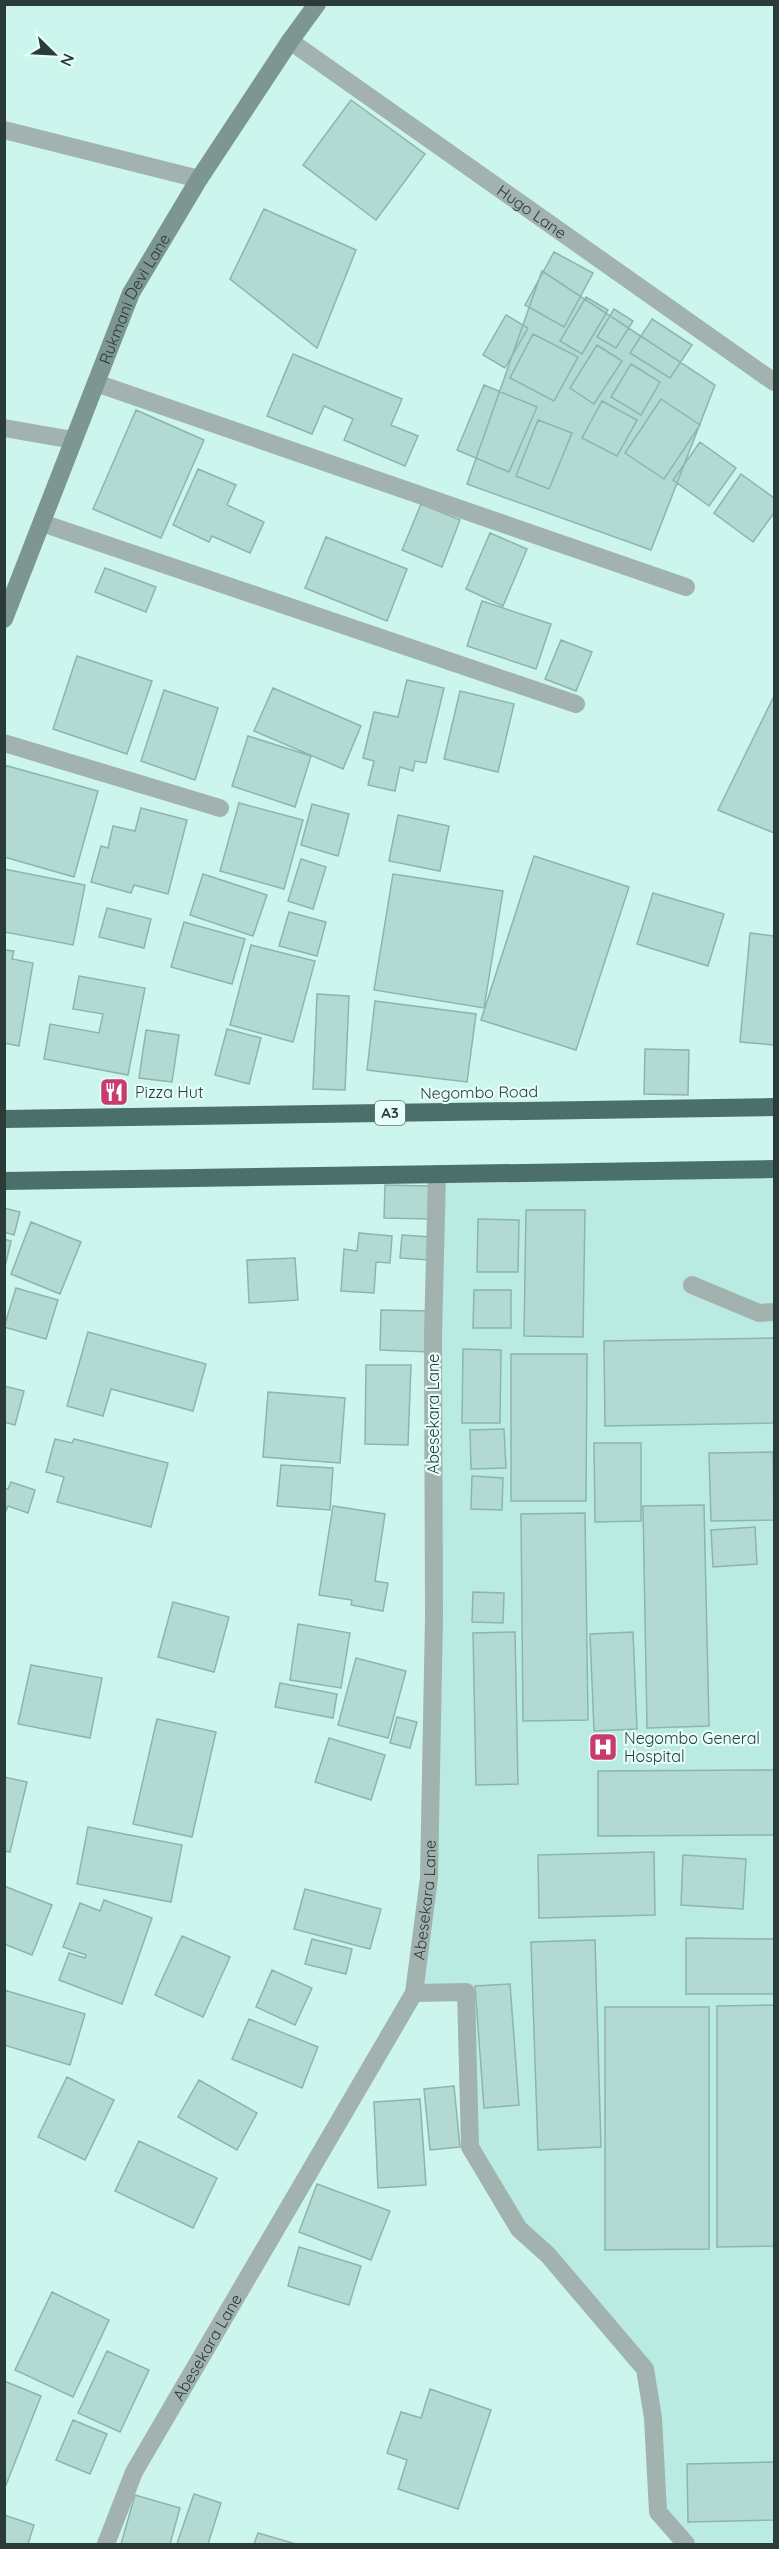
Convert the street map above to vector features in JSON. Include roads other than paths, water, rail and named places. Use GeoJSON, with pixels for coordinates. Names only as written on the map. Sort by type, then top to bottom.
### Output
{"type":"FeatureCollection","features":[{"type":"Feature","properties":{"kind":"highway","name":"Negombo Road"},"geometry":{"type":"LineString","coordinates":[[4,1119],[774,1107]]}},
{"type":"Feature","properties":{"kind":"highway"},"geometry":{"type":"LineString","coordinates":[[4,1181],[774,1169]]}},
{"type":"Feature","properties":{"kind":"street","name":"Rukmani Devi Lane"},"geometry":{"type":"LineString","coordinates":[[4,619],[131,293],[199,178],[290,40],[317,4]]}},
{"type":"Feature","properties":{"kind":"street","name":"Hugo Lane"},"geometry":{"type":"LineString","coordinates":[[290,40],[774,382]]}},
{"type":"Feature","properties":{"kind":"street"},"geometry":{"type":"LineString","coordinates":[[4,130],[199,178]]}},
{"type":"Feature","properties":{"kind":"street"},"geometry":{"type":"LineString","coordinates":[[96,383],[686,587]]}},
{"type":"Feature","properties":{"kind":"street"},"geometry":{"type":"LineString","coordinates":[[4,428],[73,440]]}},
{"type":"Feature","properties":{"kind":"street"},"geometry":{"type":"LineString","coordinates":[[42,523],[576,704]]}},
{"type":"Feature","properties":{"kind":"street"},"geometry":{"type":"LineString","coordinates":[[4,743],[220,808]]}},
{"type":"Feature","properties":{"kind":"street","name":"Abesekara Lane"},"geometry":{"type":"LineString","coordinates":[[106,2544],[134,2472],[414,1993],[429,1878],[435,1617],[433,1336],[437,1174]]}},
{"type":"Feature","properties":{"kind":"street"},"geometry":{"type":"LineString","coordinates":[[692,1286],[759,1313],[774,1312]]}},
{"type":"Feature","properties":{"kind":"street"},"geometry":{"type":"LineString","coordinates":[[414,1993],[466,1992],[470,2148],[519,2229],[548,2254],[645,2369],[653,2418],[658,2512],[686,2544]]}},
{"type":"Feature","properties":{"kind":"place","name":"Pizza Hut"},"geometry":{"type":"Point","coordinates":[114,1092]}},
{"type":"Feature","properties":{"kind":"place","name":"Negombo General Hospital"},"geometry":{"type":"Point","coordinates":[603,1747]}}]}
